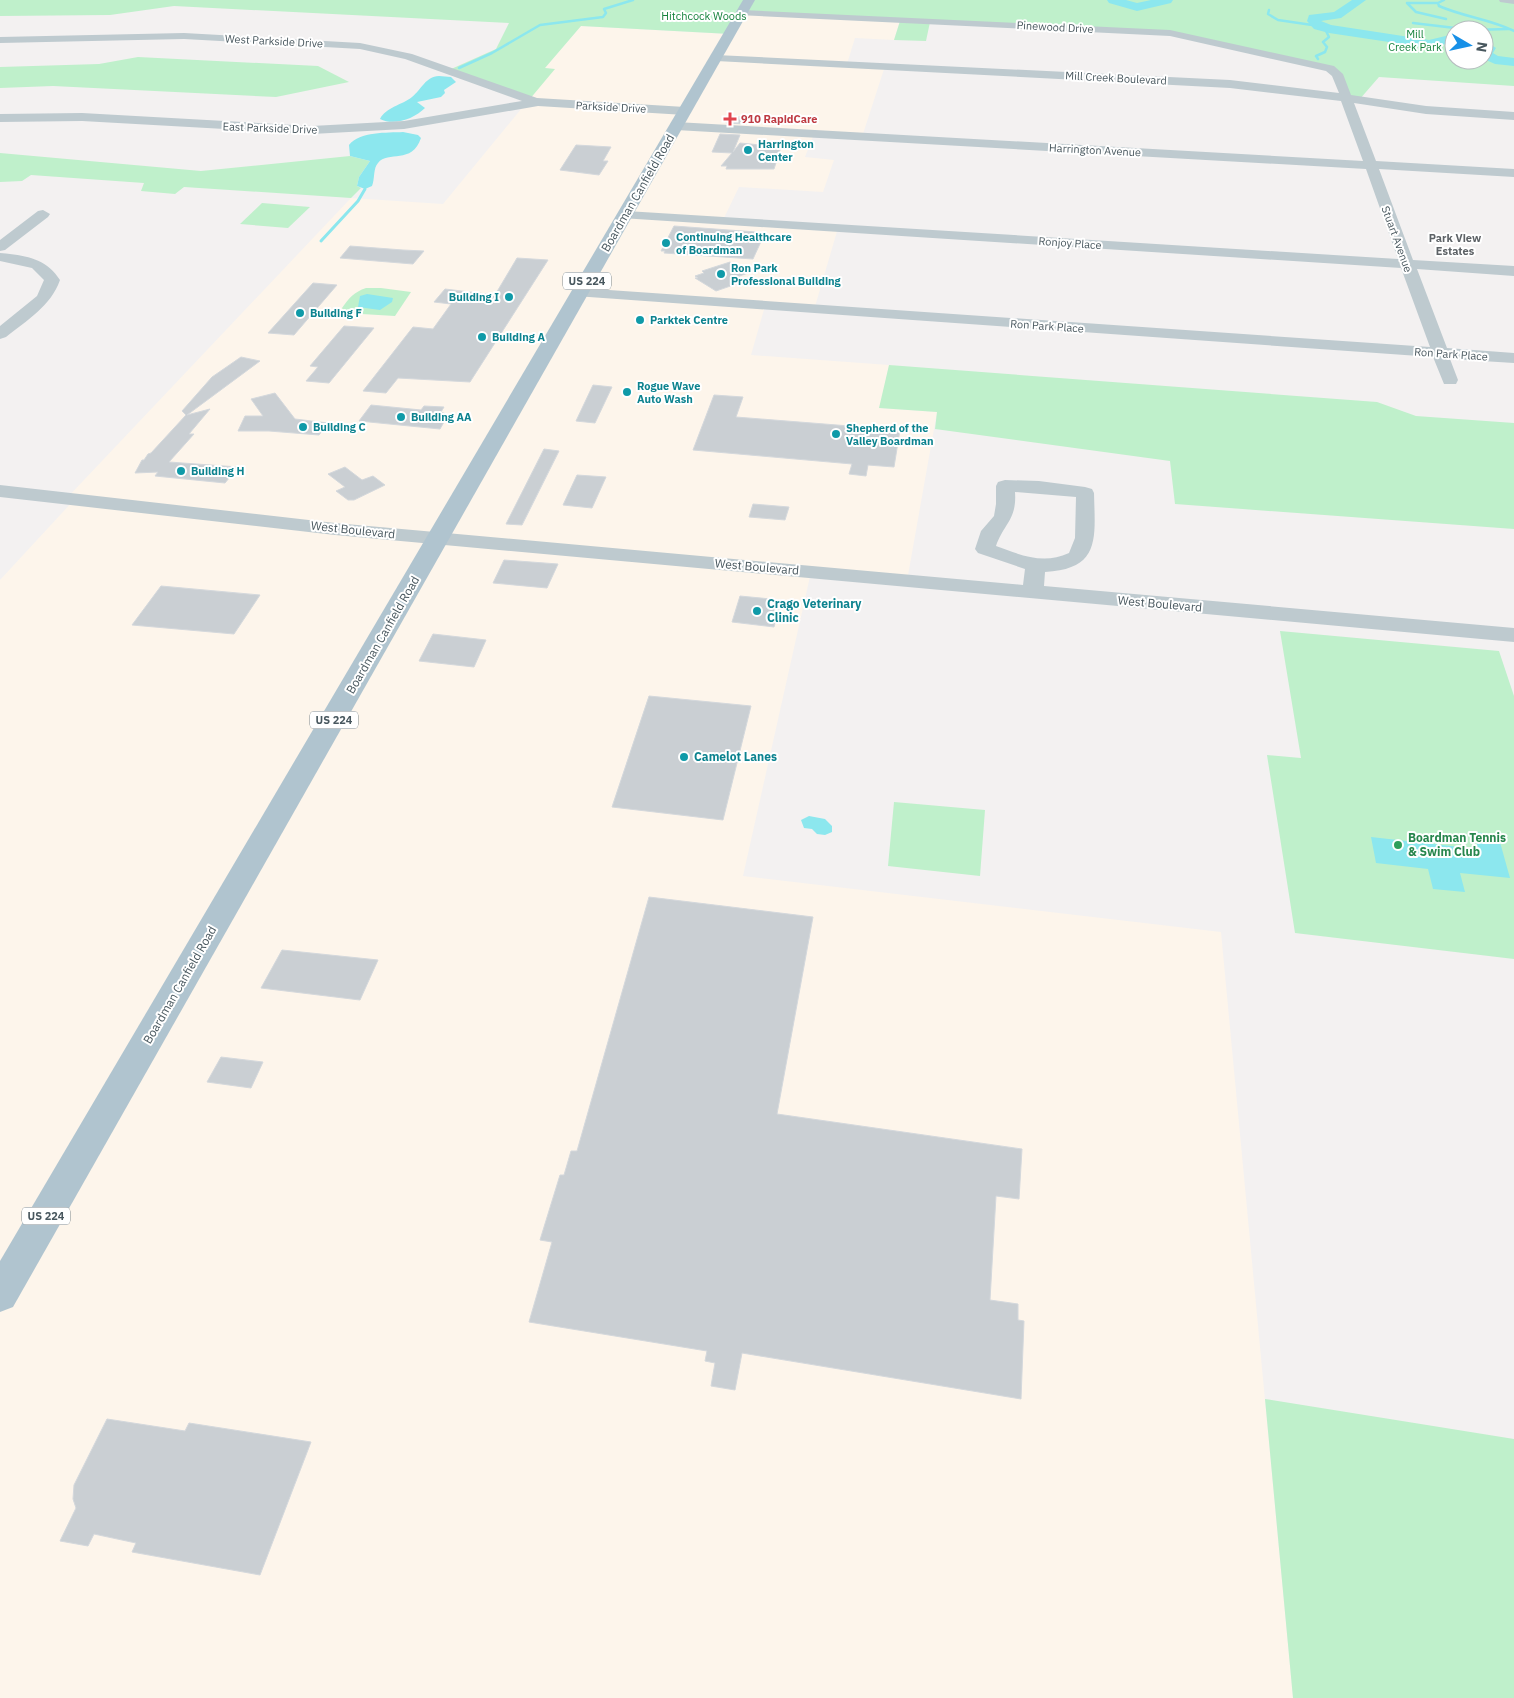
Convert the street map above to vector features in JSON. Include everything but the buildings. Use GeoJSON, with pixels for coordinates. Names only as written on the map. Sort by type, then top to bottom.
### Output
{"type":"FeatureCollection","features":[{"type":"Feature","properties":{"kind":"main road","name":"Boardman Canfield Road"},"geometry":{"type":"LineString","coordinates":[[0,1295],[749,0]]}},
{"type":"Feature","properties":{"kind":"street"},"geometry":{"type":"LineString","coordinates":[[1504,0],[1514,1]]}},
{"type":"Feature","properties":{"kind":"street","name":"Pinewood Drive"},"geometry":{"type":"LineString","coordinates":[[742,13],[1185,35],[1325,66],[1337,74],[1345,98]]}},
{"type":"Feature","properties":{"kind":"street","name":"West Parkside Drive"},"geometry":{"type":"LineString","coordinates":[[0,40],[184,36],[360,46],[408,56],[538,102]]}},
{"type":"Feature","properties":{"kind":"street","name":"Mill Creek Boulevard"},"geometry":{"type":"LineString","coordinates":[[716,58],[1230,84],[1286,89],[1426,110],[1514,116]]}},
{"type":"Feature","properties":{"kind":"street","name":"Stuart Avenue"},"geometry":{"type":"LineString","coordinates":[[1345,98],[1450,380]]}},
{"type":"Feature","properties":{"kind":"street","name":"Parkside Drive"},"geometry":{"type":"LineString","coordinates":[[538,102],[685,111]]}},
{"type":"Feature","properties":{"kind":"street","name":"East Parkside Drive"},"geometry":{"type":"LineString","coordinates":[[0,118],[82,118],[258,129],[336,130],[424,122],[538,102]]}},
{"type":"Feature","properties":{"kind":"street","name":"Harrington Avenue"},"geometry":{"type":"LineString","coordinates":[[676,126],[1514,173]]}},
{"type":"Feature","properties":{"kind":"street"},"geometry":{"type":"LineString","coordinates":[[0,247],[43,214]]}},
{"type":"Feature","properties":{"kind":"street","name":"Ronjoy Place"},"geometry":{"type":"LineString","coordinates":[[626,215],[1514,271]]}},
{"type":"Feature","properties":{"kind":"street"},"geometry":{"type":"LineString","coordinates":[[0,257],[37,265],[48,272],[52,280],[48,292],[0,334]]}},
{"type":"Feature","properties":{"kind":"street","name":"Ron Park Place"},"geometry":{"type":"LineString","coordinates":[[580,293],[1514,358]]}},
{"type":"Feature","properties":{"kind":"street"},"geometry":{"type":"LineString","coordinates":[[1005,486],[1039,487],[1085,493],[1085,538],[1077,556],[1060,565],[1035,566],[985,550],[991,530],[1003,516],[1006,504],[1005,486]]}},
{"type":"Feature","properties":{"kind":"street"},"geometry":{"type":"LineString","coordinates":[[0,510],[4,492]]}},
{"type":"Feature","properties":{"kind":"street","name":"West Boulevard"},"geometry":{"type":"LineString","coordinates":[[4,492],[438,538],[1514,635]]}},
{"type":"Feature","properties":{"kind":"street"},"geometry":{"type":"LineString","coordinates":[[1033,592],[1035,566]]}},
{"type":"Feature","properties":{"kind":"shaded area"},"geometry":{"type":"Polygon","coordinates":[[[742,13],[900,20],[894,40],[855,38],[847,64],[885,66],[862,137],[814,134],[805,157],[834,160],[823,192],[739,187],[723,220],[838,228],[814,310],[765,306],[751,355],[889,365],[880,408],[937,412],[907,581],[811,572],[743,876],[1221,932],[1293,1698],[0,1698],[0,580],[74,500],[66,499],[351,198],[443,204],[554,69],[545,68],[581,26],[729,34],[742,13]]]}},
{"type":"Feature","properties":{"kind":"green space","name":"Mill Creek Park"},"geometry":{"type":"Polygon","coordinates":[[[0,0],[1514,0],[1514,86],[1379,77],[1359,100],[1345,98],[1334,70],[1185,35],[930,22],[926,41],[894,40],[900,21],[742,13],[730,34],[581,26],[545,68],[555,69],[529,100],[449,70],[496,49],[509,23],[174,6],[110,15],[0,16],[0,0]]]}},
{"type":"Feature","properties":{"kind":"green space"},"geometry":{"type":"Polygon","coordinates":[[[138,57],[318,66],[349,82],[276,97],[53,86],[0,88],[0,67],[99,64],[138,57]]]}},
{"type":"Feature","properties":{"kind":"green space"},"geometry":{"type":"Polygon","coordinates":[[[0,153],[201,171],[350,156],[370,161],[359,177],[357,186],[361,188],[351,198],[184,187],[175,194],[141,191],[144,183],[31,175],[22,181],[0,182],[0,153]]]}},
{"type":"Feature","properties":{"kind":"green space"},"geometry":{"type":"Polygon","coordinates":[[[262,203],[310,207],[288,228],[240,224],[262,203]]]}},
{"type":"Feature","properties":{"kind":"green space"},"geometry":{"type":"Polygon","coordinates":[[[366,288],[411,292],[395,316],[345,313],[342,308],[347,301],[355,293],[366,288]]]}},
{"type":"Feature","properties":{"kind":"green space"},"geometry":{"type":"Polygon","coordinates":[[[889,365],[1377,402],[1416,416],[1514,423],[1514,529],[1175,504],[1170,461],[935,429],[937,412],[879,408],[889,365]]]}},
{"type":"Feature","properties":{"kind":"green space","name":"Boardman Tennis & Swim Club"},"geometry":{"type":"Polygon","coordinates":[[[1280,631],[1499,651],[1514,696],[1514,959],[1295,933],[1267,755],[1301,758],[1280,631]]]}},
{"type":"Feature","properties":{"kind":"green space"},"geometry":{"type":"Polygon","coordinates":[[[894,802],[985,810],[980,876],[888,866],[894,802]]]}},
{"type":"Feature","properties":{"kind":"green space"},"geometry":{"type":"Polygon","coordinates":[[[1265,1399],[1514,1439],[1514,1698],[1293,1698],[1265,1399]]]}},
{"type":"Feature","properties":{"kind":"water"},"geometry":{"type":"Polygon","coordinates":[[[439,76],[451,77],[456,82],[444,90],[445,93],[441,97],[417,102],[425,108],[410,118],[391,122],[380,119],[390,109],[412,97],[427,81],[439,76]]]}},
{"type":"Feature","properties":{"kind":"water"},"geometry":{"type":"Polygon","coordinates":[[[403,132],[418,135],[421,138],[417,146],[406,154],[382,159],[375,168],[372,186],[365,189],[357,186],[359,177],[370,161],[350,156],[349,145],[354,140],[367,135],[403,132]]]}},
{"type":"Feature","properties":{"kind":"water"},"geometry":{"type":"Polygon","coordinates":[[[367,294],[393,298],[392,302],[380,310],[358,307],[360,296],[367,294]]]}},
{"type":"Feature","properties":{"kind":"water"},"geometry":{"type":"Polygon","coordinates":[[[809,816],[825,819],[832,826],[832,832],[825,835],[817,834],[812,829],[804,828],[801,820],[809,816]]]}},
{"type":"Feature","properties":{"kind":"water"},"geometry":{"type":"Polygon","coordinates":[[[1474,832],[1498,835],[1510,878],[1460,873],[1465,892],[1433,889],[1428,869],[1376,863],[1371,837],[1478,849],[1474,832]]]}},
{"type":"Feature","properties":{"kind":"waterway"},"geometry":{"type":"LineString","coordinates":[[459,68],[492,53],[540,25],[603,17],[606,13],[604,9],[633,0]]}},
{"type":"Feature","properties":{"kind":"waterway"},"geometry":{"type":"LineString","coordinates":[[1113,0],[1137,7],[1167,0]]}},
{"type":"Feature","properties":{"kind":"waterway"},"geometry":{"type":"LineString","coordinates":[[1360,0],[1337,15],[1314,18],[1313,21],[1319,26],[1329,29],[1429,44],[1444,40]]}},
{"type":"Feature","properties":{"kind":"waterway"},"geometry":{"type":"LineString","coordinates":[[1438,3],[1444,0]]}},
{"type":"Feature","properties":{"kind":"waterway"},"geometry":{"type":"LineString","coordinates":[[1438,3],[1407,3],[1416,12],[1446,19]]}},
{"type":"Feature","properties":{"kind":"waterway"},"geometry":{"type":"LineString","coordinates":[[1438,3],[1439,6],[1514,31]]}},
{"type":"Feature","properties":{"kind":"waterway"},"geometry":{"type":"LineString","coordinates":[[1269,10],[1268,14],[1278,20],[1319,26]]}},
{"type":"Feature","properties":{"kind":"waterway"},"geometry":{"type":"LineString","coordinates":[[1413,23],[1472,30],[1508,29]]}},
{"type":"Feature","properties":{"kind":"waterway"},"geometry":{"type":"LineString","coordinates":[[1318,59],[1316,56],[1325,52],[1327,47],[1323,42],[1329,37],[1326,31],[1329,29]]}},
{"type":"Feature","properties":{"kind":"waterway"},"geometry":{"type":"LineString","coordinates":[[1494,59],[1514,62]]}},
{"type":"Feature","properties":{"kind":"waterway"},"geometry":{"type":"LineString","coordinates":[[321,241],[358,201],[365,189]]}},
{"type":"Feature","properties":{"kind":"place","name":"910 RapidCare"},"geometry":{"type":"Point","coordinates":[730,119]}},
{"type":"Feature","properties":{"kind":"place","name":"Harrington Center"},"geometry":{"type":"Point","coordinates":[748,150]}},
{"type":"Feature","properties":{"kind":"place","name":"Continuing Healthcare of Boardman"},"geometry":{"type":"Point","coordinates":[666,243]}},
{"type":"Feature","properties":{"kind":"place","name":"Ron Park Professional Building"},"geometry":{"type":"Point","coordinates":[721,274]}},
{"type":"Feature","properties":{"kind":"place","name":"Building I"},"geometry":{"type":"Point","coordinates":[509,297]}},
{"type":"Feature","properties":{"kind":"place","name":"Building F"},"geometry":{"type":"Point","coordinates":[300,313]}},
{"type":"Feature","properties":{"kind":"place","name":"Parktek Centre"},"geometry":{"type":"Point","coordinates":[640,320]}},
{"type":"Feature","properties":{"kind":"place","name":"Building A"},"geometry":{"type":"Point","coordinates":[482,337]}},
{"type":"Feature","properties":{"kind":"place","name":"Rogue Wave Auto Wash"},"geometry":{"type":"Point","coordinates":[627,392]}},
{"type":"Feature","properties":{"kind":"place","name":"Building AA"},"geometry":{"type":"Point","coordinates":[401,417]}},
{"type":"Feature","properties":{"kind":"place","name":"Building C"},"geometry":{"type":"Point","coordinates":[303,427]}},
{"type":"Feature","properties":{"kind":"place","name":"Shepherd of the Valley Boardman"},"geometry":{"type":"Point","coordinates":[836,434]}},
{"type":"Feature","properties":{"kind":"place","name":"Building H"},"geometry":{"type":"Point","coordinates":[181,471]}},
{"type":"Feature","properties":{"kind":"place","name":"Crago Veterinary Clinic"},"geometry":{"type":"Point","coordinates":[757,611]}},
{"type":"Feature","properties":{"kind":"place","name":"Camelot Lanes"},"geometry":{"type":"Point","coordinates":[684,757]}},
{"type":"Feature","properties":{"kind":"place","name":"Boardman Tennis & Swim Club"},"geometry":{"type":"Point","coordinates":[1398,845]}},
{"type":"Feature","properties":{"kind":"district","name":"Park View Estates"},"geometry":{"type":"Point","coordinates":[1455,244]}},
{"type":"Feature","properties":{"kind":"park label","name":"Hitchcock Woods"},"geometry":{"type":"Point","coordinates":[704,16]}}]}
